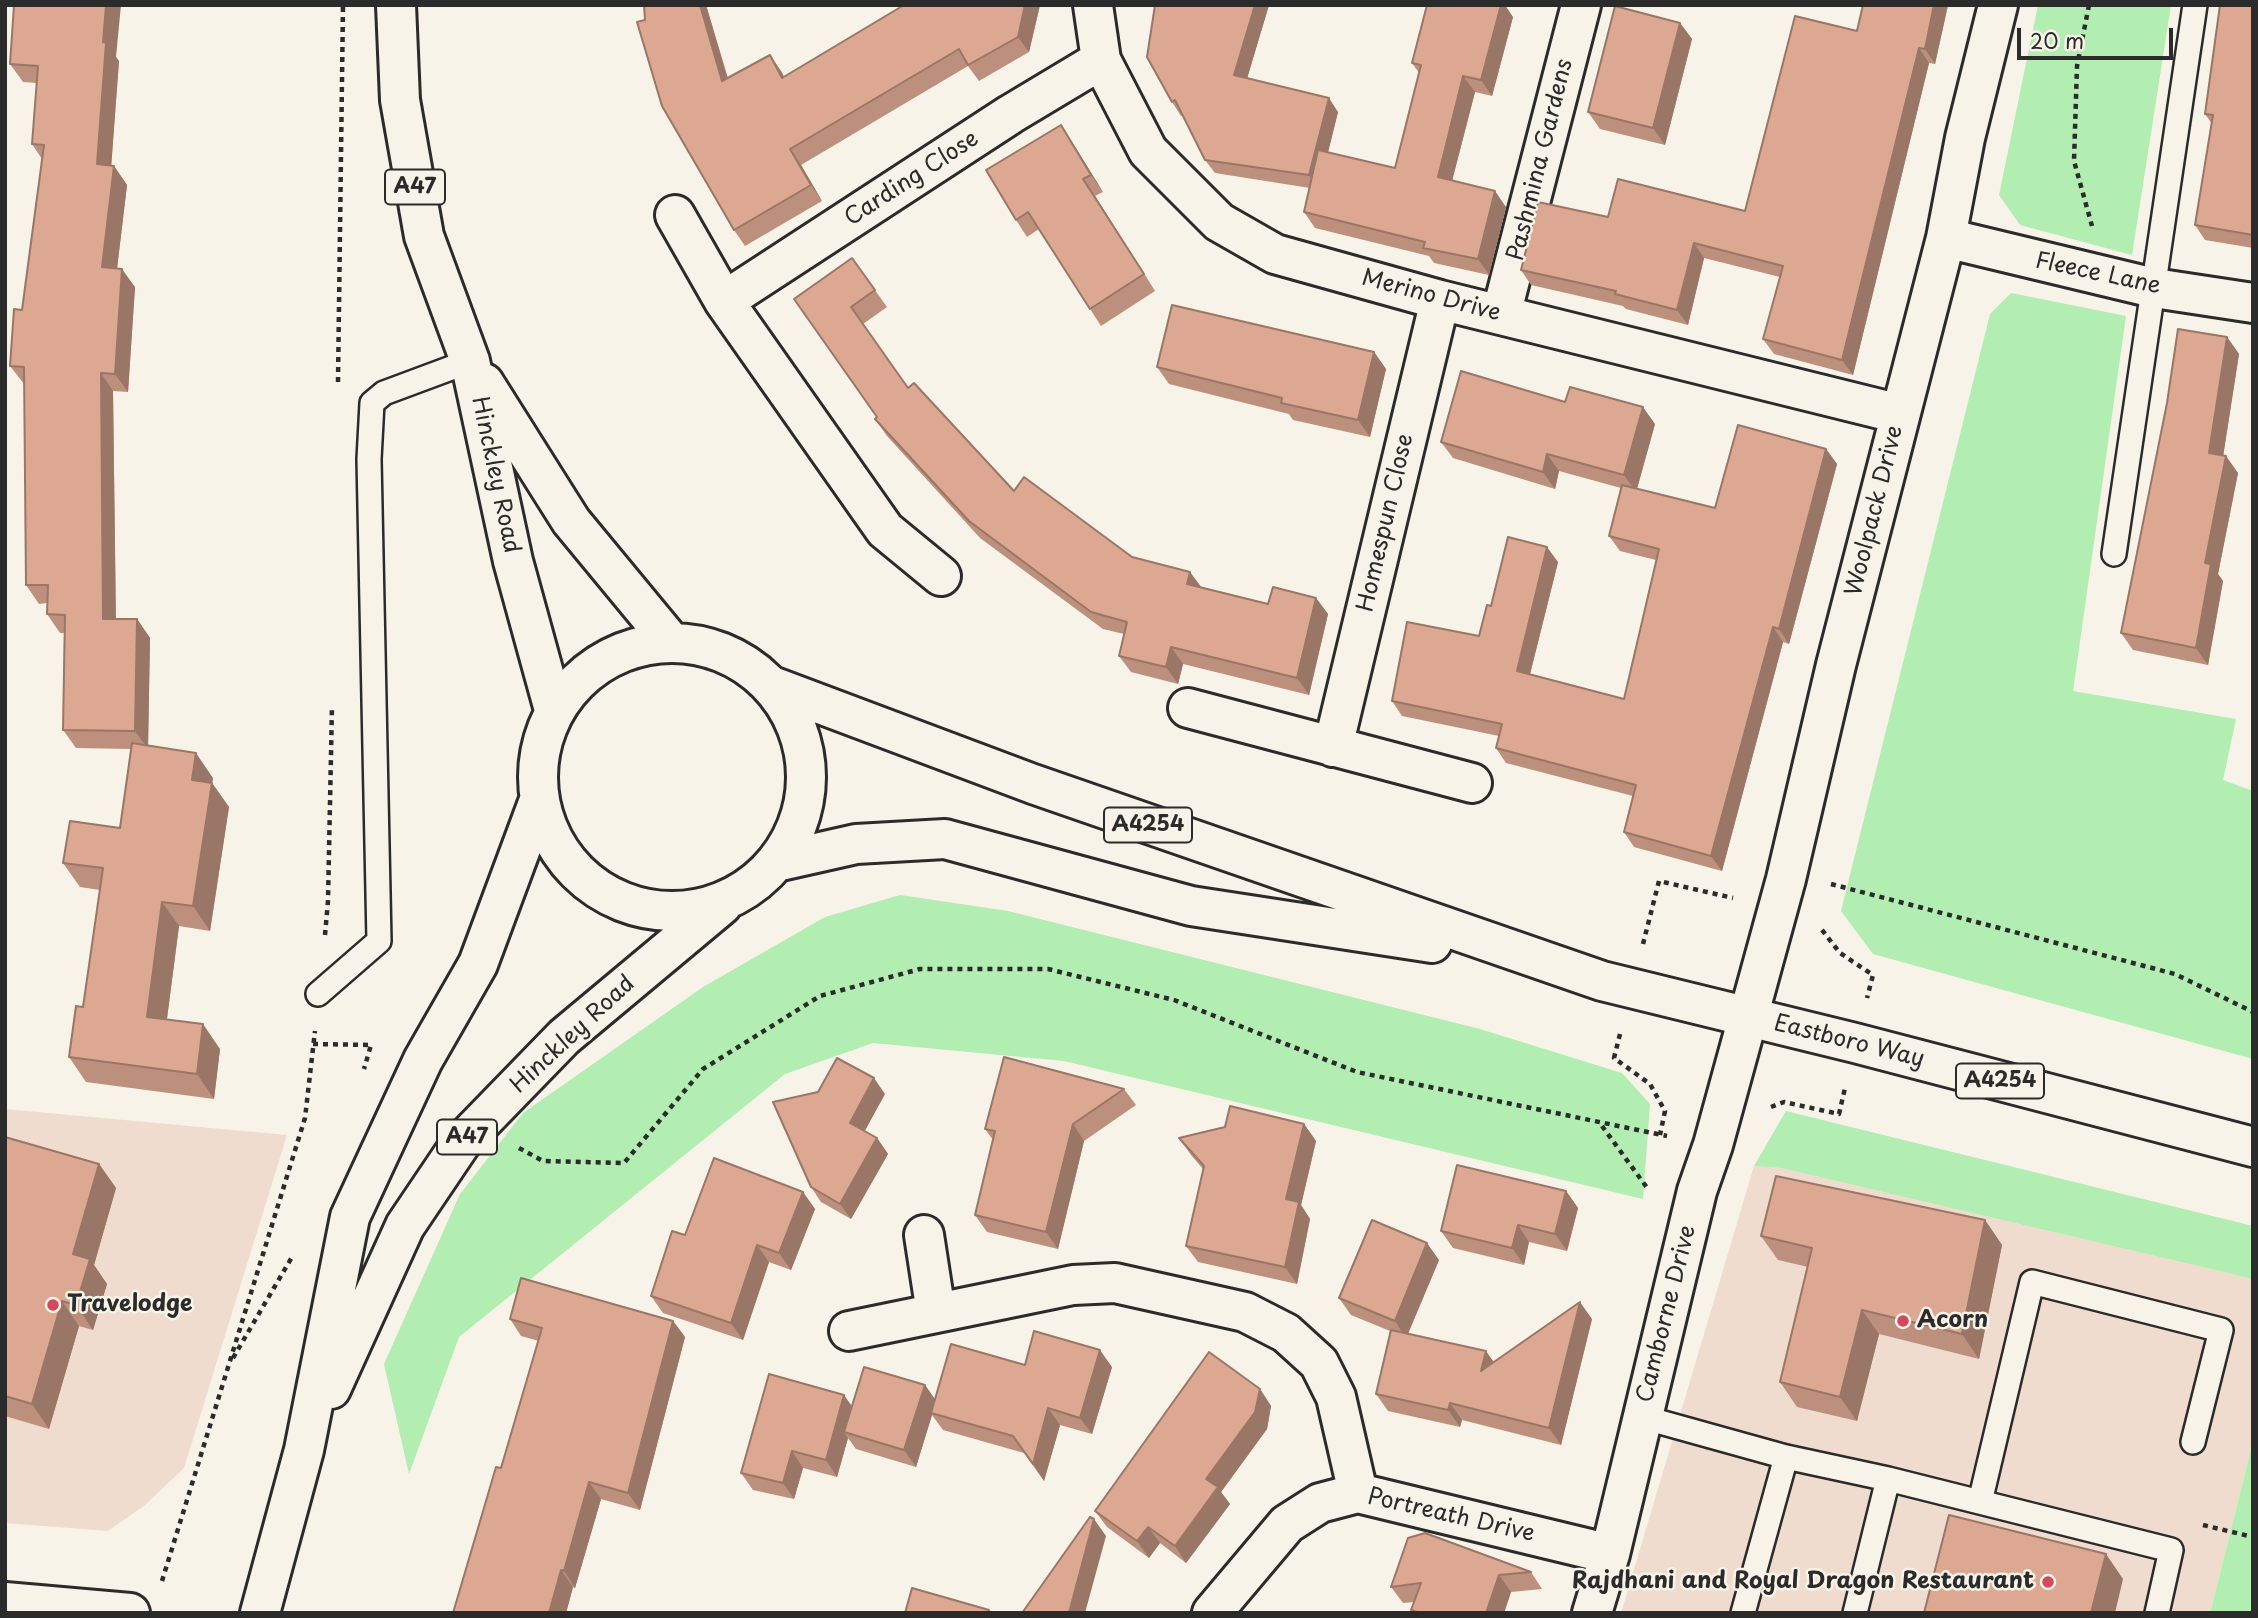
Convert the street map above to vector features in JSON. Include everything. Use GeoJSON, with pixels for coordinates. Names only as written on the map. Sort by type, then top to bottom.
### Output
{"type":"FeatureCollection","features":[{"type":"Feature","properties":{"kind":"street","name":"Hinckley Road"},"geometry":{"type":"LineString","coordinates":[[396,5],[400,100],[424,236],[470,361],[513,561],[554,710]]}},
{"type":"Feature","properties":{"kind":"street","name":"Merino Drive"},"geometry":{"type":"LineString","coordinates":[[1093,5],[1101,60],[1149,151],[1219,222],[1275,254],[1440,300],[1900,414]]}},
{"type":"Feature","properties":{"kind":"street","name":"Pashmina Gardens"},"geometry":{"type":"LineString","coordinates":[[1501,315],[1581,5]]}},
{"type":"Feature","properties":{"kind":"street","name":"Woolpack Drive"},"geometry":{"type":"LineString","coordinates":[[1747,1016],[1778,908],[1946,238],[1965,138],[1998,5]]}},
{"type":"Feature","properties":{"kind":"street","name":"Carding Close"},"geometry":{"type":"LineString","coordinates":[[724,301],[1011,114],[1101,60]]}},
{"type":"Feature","properties":{"kind":"street"},"geometry":{"type":"LineString","coordinates":[[675,215],[724,301],[886,530],[941,576]]}},
{"type":"Feature","properties":{"kind":"street","name":"Fleece Lane"},"geometry":{"type":"LineString","coordinates":[[1946,238],[2154,288],[2253,303]]}},
{"type":"Feature","properties":{"kind":"street","name":"Homespun Close"},"geometry":{"type":"LineString","coordinates":[[1333,747],[1440,300]]}},
{"type":"Feature","properties":{"kind":"street","name":"Hinckley Road"},"geometry":{"type":"LineString","coordinates":[[470,361],[571,522],[671,642]]}},
{"type":"Feature","properties":{"kind":"street","name":"A47"},"geometry":{"type":"LineString","coordinates":[[671,642],[716,649],[746,664],[772,686],[788,709],[801,739],[806,763],[806,791],[801,814],[792,839],[776,862],[756,882],[729,899],[685,912],[657,912],[612,898],[583,880],[555,845],[544,822],[537,774],[554,710],[581,677],[604,660],[646,645],[671,642]]}},
{"type":"Feature","properties":{"kind":"street","name":"A4254"},"geometry":{"type":"LineString","coordinates":[[772,686],[1032,785],[1527,957]]}},
{"type":"Feature","properties":{"kind":"street"},"geometry":{"type":"LineString","coordinates":[[1188,708],[1472,783]]}},
{"type":"Feature","properties":{"kind":"street","name":"Hinckley Road"},"geometry":{"type":"LineString","coordinates":[[260,1613],[304,1450],[350,1217],[424,1060],[478,964],[539,800]]}},
{"type":"Feature","properties":{"kind":"street","name":"A4254"},"geometry":{"type":"LineString","coordinates":[[776,862],[856,844],[945,839],[1191,906],[1527,957]]}},
{"type":"Feature","properties":{"kind":"street","name":"Hinckley Road"},"geometry":{"type":"LineString","coordinates":[[304,1450],[405,1226],[461,1143],[564,1037],[729,899]]}},
{"type":"Feature","properties":{"kind":"street","name":"Eastboro Way"},"geometry":{"type":"LineString","coordinates":[[1527,957],[1633,988],[1856,1043],[2253,1147]]}},
{"type":"Feature","properties":{"kind":"street","name":"Camborne Drive"},"geometry":{"type":"LineString","coordinates":[[1592,1613],[1610,1554],[1685,1240],[1747,1016]]}},
{"type":"Feature","properties":{"kind":"street"},"geometry":{"type":"LineString","coordinates":[[924,1235],[936,1313]]}},
{"type":"Feature","properties":{"kind":"street"},"geometry":{"type":"LineString","coordinates":[[849,1331],[1073,1284],[1115,1283],[1245,1312],[1286,1333],[1319,1363],[1336,1397],[1358,1493]]}},
{"type":"Feature","properties":{"kind":"street","name":"Portreath Drive"},"geometry":{"type":"LineString","coordinates":[[1212,1613],[1287,1524],[1320,1503],[1358,1493],[1610,1554]]}},
{"type":"Feature","properties":{"kind":"street"},"geometry":{"type":"LineString","coordinates":[[5,1602],[130,1613]]}},
{"type":"Feature","properties":{"kind":"lane"},"geometry":{"type":"LineString","coordinates":[[2114,554],[2195,5]]}},
{"type":"Feature","properties":{"kind":"lane"},"geometry":{"type":"LineString","coordinates":[[318,994],[379,941],[369,458],[372,403],[384,393],[470,361]]}},
{"type":"Feature","properties":{"kind":"lane"},"geometry":{"type":"LineString","coordinates":[[1980,1502],[2032,1282],[2221,1330],[2193,1441]]}},
{"type":"Feature","properties":{"kind":"lane"},"geometry":{"type":"LineString","coordinates":[[1642,1417],[1786,1458],[1888,1479],[2171,1550],[2157,1613]]}},
{"type":"Feature","properties":{"kind":"lane"},"geometry":{"type":"LineString","coordinates":[[1743,1613],[1786,1458]]}},
{"type":"Feature","properties":{"kind":"lane"},"geometry":{"type":"LineString","coordinates":[[1855,1613],[1888,1479]]}},
{"type":"Feature","properties":{"kind":"path"},"geometry":{"type":"LineString","coordinates":[[338,387],[342,5]]}},
{"type":"Feature","properties":{"kind":"path"},"geometry":{"type":"LineString","coordinates":[[2090,5],[2077,66],[2074,161],[2107,277]]}},
{"type":"Feature","properties":{"kind":"path"},"geometry":{"type":"LineString","coordinates":[[160,1587],[305,1118],[328,901],[332,693]]}},
{"type":"Feature","properties":{"kind":"path"},"geometry":{"type":"LineString","coordinates":[[1660,1135],[1665,1111],[1650,1084],[1614,1058],[1659,881],[1816,916]]}},
{"type":"Feature","properties":{"kind":"path"},"geometry":{"type":"LineString","coordinates":[[1766,1109],[1784,1102],[1839,1114],[1873,975],[1840,953],[1823,933],[1816,916],[1828,883],[2175,974],[2253,1012]]}},
{"type":"Feature","properties":{"kind":"path"},"geometry":{"type":"LineString","coordinates":[[478,1125],[543,1161],[624,1163],[703,1069],[820,996],[920,969],[1048,969],[1174,1000],[1357,1072],[1601,1125],[1713,1144]]}},
{"type":"Feature","properties":{"kind":"path"},"geometry":{"type":"LineString","coordinates":[[1601,1125],[1685,1240]]}},
{"type":"Feature","properties":{"kind":"path"},"geometry":{"type":"LineString","coordinates":[[2199,1524],[2253,1537]]}},
{"type":"Feature","properties":{"kind":"shaded area"},"geometry":{"type":"Polygon","coordinates":[[[5,1109],[287,1135],[184,1468],[145,1505],[108,1531],[5,1523],[5,1109]]]}},
{"type":"Feature","properties":{"kind":"shaded area"},"geometry":{"type":"Polygon","coordinates":[[[1754,1166],[1781,1168],[2253,1279],[2253,1441],[2210,1613],[1621,1613],[1754,1166]]]}},
{"type":"Feature","properties":{"kind":"green space"},"geometry":{"type":"Polygon","coordinates":[[[2038,5],[2171,5],[2132,255],[2020,225],[1999,195],[2038,5]]]}},
{"type":"Feature","properties":{"kind":"green space"},"geometry":{"type":"Polygon","coordinates":[[[2011,293],[2126,316],[2073,691],[2236,719],[2223,780],[2253,791],[2253,1059],[1873,954],[1841,911],[1990,314],[2011,293]]]}},
{"type":"Feature","properties":{"kind":"green space"},"geometry":{"type":"Polygon","coordinates":[[[900,895],[1008,911],[1480,1029],[1622,1073],[1650,1104],[1643,1199],[1064,1061],[873,1043],[785,1074],[459,1337],[409,1474],[384,1364],[460,1194],[523,1113],[703,987],[825,917],[900,895]]]}},
{"type":"Feature","properties":{"kind":"green space"},"geometry":{"type":"Polygon","coordinates":[[[1786,1111],[2253,1226],[2253,1279],[1781,1168],[1754,1166],[1786,1111]]]}},
{"type":"Feature","properties":{"kind":"green space"},"geometry":{"type":"Polygon","coordinates":[[[2253,1441],[2253,1613],[2210,1613],[2253,1441]]]}},
{"type":"Feature","properties":{"kind":"building"},"geometry":{"type":"Polygon","coordinates":[[[14,5],[106,5],[103,42],[106,43],[97,164],[114,166],[102,267],[122,269],[115,374],[101,373],[103,619],[137,619],[135,731],[63,730],[65,615],[47,614],[48,585],[26,585],[24,367],[10,366],[14,309],[22,310],[44,145],[32,144],[38,66],[10,64],[14,5]]]}},
{"type":"Feature","properties":{"kind":"building"},"geometry":{"type":"Polygon","coordinates":[[[644,5],[700,5],[722,81],[770,55],[782,78],[904,5],[1025,5],[1018,37],[968,65],[959,49],[790,149],[811,185],[734,230],[662,106],[637,22],[645,20],[644,5]]]}},
{"type":"Feature","properties":{"kind":"building"},"geometry":{"type":"Polygon","coordinates":[[[1155,5],[1255,5],[1234,75],[1329,98],[1309,175],[1205,160],[1175,100],[1172,102],[1147,57],[1155,5]]]}},
{"type":"Feature","properties":{"kind":"building"},"geometry":{"type":"Polygon","coordinates":[[[1427,5],[1501,5],[1481,80],[1463,76],[1438,177],[1495,191],[1478,259],[1423,248],[1425,242],[1304,212],[1318,150],[1395,168],[1421,65],[1412,63],[1427,5]]]}},
{"type":"Feature","properties":{"kind":"building"},"geometry":{"type":"Polygon","coordinates":[[[1863,5],[1934,5],[1925,49],[1919,48],[1842,360],[1763,339],[1783,266],[1694,243],[1677,310],[1615,294],[1616,291],[1521,270],[1538,202],[1608,217],[1618,179],[1745,211],[1795,16],[1857,31],[1863,5]]]}},
{"type":"Feature","properties":{"kind":"building"},"geometry":{"type":"Polygon","coordinates":[[[2220,5],[2253,5],[2253,235],[2195,225],[2213,115],[2205,114],[2220,5]]]}},
{"type":"Feature","properties":{"kind":"building"},"geometry":{"type":"Polygon","coordinates":[[[1615,6],[1680,23],[1653,128],[1588,112],[1615,6]]]}},
{"type":"Feature","properties":{"kind":"building"},"geometry":{"type":"Polygon","coordinates":[[[1061,125],[1091,175],[1083,179],[1144,274],[1090,309],[1028,212],[1016,220],[986,170],[1061,125]]]}},
{"type":"Feature","properties":{"kind":"building"},"geometry":{"type":"Polygon","coordinates":[[[852,258],[875,290],[851,307],[908,388],[914,383],[1014,491],[1024,477],[1132,557],[1190,572],[1187,584],[1268,604],[1273,587],[1316,598],[1297,678],[1171,647],[1166,667],[1119,656],[1127,622],[1091,612],[969,521],[875,419],[877,417],[794,299],[852,258]]]}},
{"type":"Feature","properties":{"kind":"building"},"geometry":{"type":"Polygon","coordinates":[[[1172,305],[1374,352],[1358,420],[1281,403],[1282,398],[1157,367],[1172,305]]]}},
{"type":"Feature","properties":{"kind":"building"},"geometry":{"type":"Polygon","coordinates":[[[2178,329],[2227,337],[2209,453],[2226,456],[2205,563],[2211,564],[2196,648],[2121,633],[2167,403],[2178,329]]]}},
{"type":"Feature","properties":{"kind":"building"},"geometry":{"type":"Polygon","coordinates":[[[1461,371],[1565,402],[1570,387],[1643,407],[1624,475],[1547,454],[1543,472],[1441,442],[1461,371]]]}},
{"type":"Feature","properties":{"kind":"building"},"geometry":{"type":"Polygon","coordinates":[[[1738,425],[1826,449],[1779,629],[1773,627],[1711,856],[1624,832],[1636,785],[1496,748],[1502,724],[1392,701],[1407,622],[1479,636],[1487,605],[1491,606],[1508,537],[1547,547],[1517,671],[1624,699],[1659,549],[1609,536],[1622,485],[1715,508],[1738,425]]]}},
{"type":"Feature","properties":{"kind":"building"},"geometry":{"type":"Polygon","coordinates":[[[132,743],[196,753],[192,780],[212,783],[193,906],[162,902],[147,1017],[203,1024],[197,1074],[69,1057],[76,1006],[83,1007],[103,868],[63,863],[70,821],[120,828],[132,743]]]}},
{"type":"Feature","properties":{"kind":"building"},"geometry":{"type":"Polygon","coordinates":[[[1004,1057],[1124,1089],[1073,1124],[1046,1232],[975,1215],[995,1131],[985,1129],[1004,1057]]]}},
{"type":"Feature","properties":{"kind":"building"},"geometry":{"type":"Polygon","coordinates":[[[837,1058],[874,1078],[850,1123],[877,1138],[840,1204],[811,1187],[773,1102],[818,1092],[837,1058]]]}},
{"type":"Feature","properties":{"kind":"building"},"geometry":{"type":"Polygon","coordinates":[[[1230,1106],[1304,1124],[1286,1199],[1299,1202],[1285,1267],[1186,1246],[1204,1166],[1179,1138],[1225,1127],[1230,1106]]]}},
{"type":"Feature","properties":{"kind":"building","name":"Travelodge"},"geometry":{"type":"Polygon","coordinates":[[[5,1137],[99,1164],[73,1254],[90,1259],[76,1305],[62,1301],[32,1404],[5,1396],[5,1137]]]}},
{"type":"Feature","properties":{"kind":"building"},"geometry":{"type":"Polygon","coordinates":[[[714,1158],[803,1192],[779,1253],[757,1245],[731,1323],[651,1296],[672,1231],[685,1235],[714,1158]]]}},
{"type":"Feature","properties":{"kind":"building"},"geometry":{"type":"Polygon","coordinates":[[[1457,1165],[1566,1191],[1555,1234],[1518,1225],[1512,1248],[1441,1231],[1457,1165]]]}},
{"type":"Feature","properties":{"kind":"building","name":"Acorn"},"geometry":{"type":"Polygon","coordinates":[[[1776,1176],[1985,1220],[1962,1334],[1862,1310],[1840,1397],[1780,1382],[1812,1248],[1761,1236],[1776,1176]]]}},
{"type":"Feature","properties":{"kind":"building"},"geometry":{"type":"Polygon","coordinates":[[[1372,1220],[1427,1243],[1395,1321],[1339,1298],[1372,1220]]]}},
{"type":"Feature","properties":{"kind":"building"},"geometry":{"type":"Polygon","coordinates":[[[521,1278],[673,1321],[628,1493],[589,1482],[549,1613],[453,1613],[496,1467],[501,1468],[542,1328],[510,1319],[521,1278]]]}},
{"type":"Feature","properties":{"kind":"building"},"geometry":{"type":"Polygon","coordinates":[[[1580,1302],[1549,1428],[1450,1403],[1448,1410],[1376,1394],[1391,1330],[1486,1351],[1481,1371],[1580,1302]]]}},
{"type":"Feature","properties":{"kind":"building"},"geometry":{"type":"Polygon","coordinates":[[[1034,1331],[1100,1350],[1080,1418],[1048,1408],[1033,1464],[1013,1436],[931,1413],[951,1344],[1025,1365],[1034,1331]]]}},
{"type":"Feature","properties":{"kind":"building"},"geometry":{"type":"Polygon","coordinates":[[[1209,1352],[1260,1389],[1255,1412],[1206,1479],[1218,1487],[1175,1546],[1148,1527],[1137,1541],[1095,1511],[1209,1352]]]}},
{"type":"Feature","properties":{"kind":"building"},"geometry":{"type":"Polygon","coordinates":[[[864,1367],[925,1385],[904,1450],[844,1432],[864,1367]]]}},
{"type":"Feature","properties":{"kind":"building"},"geometry":{"type":"Polygon","coordinates":[[[769,1374],[844,1395],[826,1460],[792,1451],[783,1483],[741,1473],[769,1374]]]}},
{"type":"Feature","properties":{"kind":"building"},"geometry":{"type":"Polygon","coordinates":[[[1949,1515],[2106,1554],[2091,1613],[1924,1613],[1949,1515]]]}},
{"type":"Feature","properties":{"kind":"building"},"geometry":{"type":"Polygon","coordinates":[[[1090,1517],[1094,1519],[1069,1613],[1022,1613],[1090,1517]]]}},
{"type":"Feature","properties":{"kind":"building"},"geometry":{"type":"Polygon","coordinates":[[[1425,1533],[1531,1572],[1499,1575],[1486,1613],[1420,1613],[1411,1610],[1421,1583],[1391,1587],[1408,1538],[1425,1533]]]}},
{"type":"Feature","properties":{"kind":"building"},"geometry":{"type":"Polygon","coordinates":[[[912,1588],[989,1610],[988,1613],[905,1613],[912,1588]]]}},
{"type":"Feature","properties":{"kind":"place","name":"Travelodge"},"geometry":{"type":"Point","coordinates":[53,1305]}},
{"type":"Feature","properties":{"kind":"place","name":"Acorn"},"geometry":{"type":"Point","coordinates":[1903,1321]}},
{"type":"Feature","properties":{"kind":"place","name":"Rajdhani and Royal Dragon Restaurant"},"geometry":{"type":"Point","coordinates":[2048,1582]}}]}
